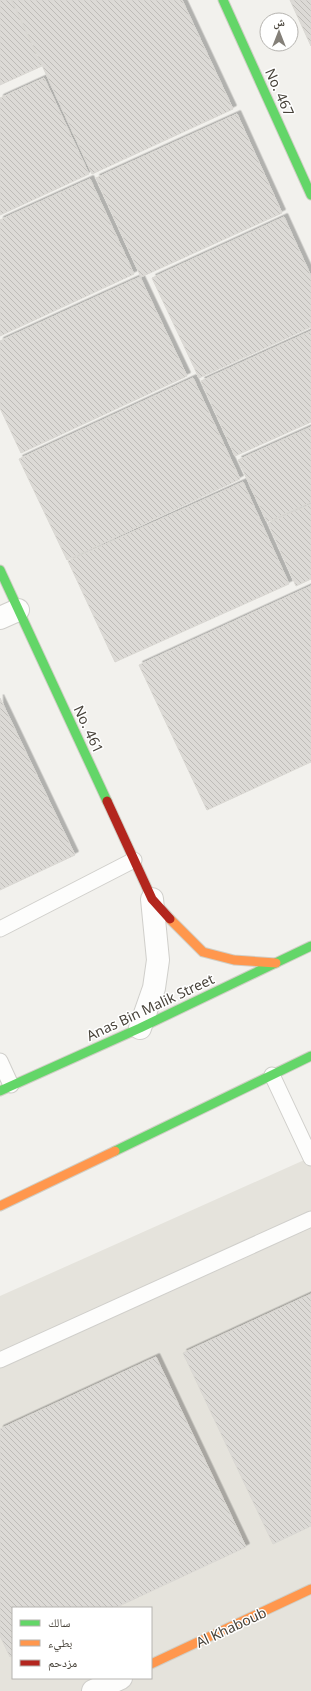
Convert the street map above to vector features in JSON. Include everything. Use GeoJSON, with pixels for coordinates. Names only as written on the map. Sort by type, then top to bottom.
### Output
{"type":"FeatureCollection","features":[{"type":"Feature","properties":{"kind":"street","name":"No. 467"},"geometry":{"type":"LineString","coordinates":[[223,0],[311,195]]}},
{"type":"Feature","properties":{"kind":"street","name":"No. 461"},"geometry":{"type":"LineString","coordinates":[[0,570],[9,614],[134,860],[152,900],[203,952],[234,960],[276,963]]}},
{"type":"Feature","properties":{"kind":"street"},"geometry":{"type":"LineString","coordinates":[[140,1028],[154,988],[158,960],[152,900]]}},
{"type":"Feature","properties":{"kind":"street","name":"Anas Bin Malik Street"},"geometry":{"type":"LineString","coordinates":[[5,1088],[140,1028],[311,946]]}},
{"type":"Feature","properties":{"kind":"street"},"geometry":{"type":"LineString","coordinates":[[1,1204],[311,1056]]}},
{"type":"Feature","properties":{"kind":"street","name":"Al Khaboub"},"geometry":{"type":"LineString","coordinates":[[152,1664],[311,1590]]}},
{"type":"Feature","properties":{"kind":"street"},"geometry":{"type":"LineString","coordinates":[[93,1691],[119,1679]]}},
{"type":"Feature","properties":{"kind":"lane"},"geometry":{"type":"LineString","coordinates":[[0,929],[134,860]]}},
{"type":"Feature","properties":{"kind":"lane"},"geometry":{"type":"LineString","coordinates":[[0,1061],[5,1088]]}},
{"type":"Feature","properties":{"kind":"lane"},"geometry":{"type":"LineString","coordinates":[[272,1075],[311,1158]]}},
{"type":"Feature","properties":{"kind":"lane"},"geometry":{"type":"LineString","coordinates":[[0,1360],[311,1219]]}},
{"type":"Feature","properties":{"kind":"shaded area"},"geometry":{"type":"Polygon","coordinates":[[[311,1157],[311,1691],[0,1691],[0,1296],[311,1157]]]}},
{"type":"Feature","properties":{"kind":"building"},"geometry":{"type":"Polygon","coordinates":[[[0,0],[11,0],[42,66],[0,85],[0,0]]]}},
{"type":"Feature","properties":{"kind":"building"},"geometry":{"type":"Polygon","coordinates":[[[12,0],[182,0],[233,109],[92,174],[12,0]]]}},
{"type":"Feature","properties":{"kind":"building"},"geometry":{"type":"Polygon","coordinates":[[[290,0],[311,0],[311,46],[299,20],[299,12],[295,12],[290,0]]]}},
{"type":"Feature","properties":{"kind":"building"},"geometry":{"type":"Polygon","coordinates":[[[44,78],[89,174],[0,215],[0,98],[44,78]]]}},
{"type":"Feature","properties":{"kind":"building"},"geometry":{"type":"Polygon","coordinates":[[[237,114],[282,213],[141,277],[96,178],[237,114]]]}},
{"type":"Feature","properties":{"kind":"building"},"geometry":{"type":"Polygon","coordinates":[[[90,179],[134,274],[0,336],[0,220],[90,179]]]}},
{"type":"Feature","properties":{"kind":"building"},"geometry":{"type":"Polygon","coordinates":[[[284,217],[311,276],[311,327],[199,378],[152,278],[284,217]]]}},
{"type":"Feature","properties":{"kind":"building"},"geometry":{"type":"Polygon","coordinates":[[[140,277],[187,376],[21,453],[0,408],[0,341],[140,277]]]}},
{"type":"Feature","properties":{"kind":"building"},"geometry":{"type":"Polygon","coordinates":[[[311,331],[311,422],[235,456],[201,381],[311,331]]]}},
{"type":"Feature","properties":{"kind":"building"},"geometry":{"type":"Polygon","coordinates":[[[193,378],[240,479],[67,560],[19,459],[193,378]]]}},
{"type":"Feature","properties":{"kind":"building"},"geometry":{"type":"Polygon","coordinates":[[[311,427],[311,502],[267,522],[238,460],[311,427]]]}},
{"type":"Feature","properties":{"kind":"building"},"geometry":{"type":"Polygon","coordinates":[[[243,482],[289,584],[115,662],[68,561],[243,482]]]}},
{"type":"Feature","properties":{"kind":"building"},"geometry":{"type":"Polygon","coordinates":[[[311,504],[311,579],[296,586],[268,523],[311,504]]]}},
{"type":"Feature","properties":{"kind":"building"},"geometry":{"type":"Polygon","coordinates":[[[311,586],[311,762],[207,810],[139,665],[311,586]]]}},
{"type":"Feature","properties":{"kind":"building"},"geometry":{"type":"Polygon","coordinates":[[[0,698],[75,855],[0,890],[0,698]]]}},
{"type":"Feature","properties":{"kind":"building"},"geometry":{"type":"Polygon","coordinates":[[[311,1294],[311,1526],[273,1544],[183,1353],[311,1294]]]}},
{"type":"Feature","properties":{"kind":"building"},"geometry":{"type":"Polygon","coordinates":[[[156,1357],[246,1547],[117,1607],[12,1607],[12,1656],[10,1657],[0,1636],[0,1429],[156,1357]]]}},
{"type":"Feature","properties":{"kind":"traffic: fast"},"geometry":{"type":"LineString","coordinates":[[223,0],[311,195]]}},
{"type":"Feature","properties":{"kind":"traffic: fast"},"geometry":{"type":"LineString","coordinates":[[0,570],[107,801]]}},
{"type":"Feature","properties":{"kind":"traffic: fast"},"geometry":{"type":"LineString","coordinates":[[0,1091],[140,1028],[311,946]]}},
{"type":"Feature","properties":{"kind":"traffic: fast"},"geometry":{"type":"LineString","coordinates":[[115,1151],[311,1056]]}},
{"type":"Feature","properties":{"kind":"traffic: slow"},"geometry":{"type":"LineString","coordinates":[[170,919],[203,952],[234,960],[276,963]]}},
{"type":"Feature","properties":{"kind":"traffic: slow"},"geometry":{"type":"LineString","coordinates":[[0,1206],[115,1151]]}},
{"type":"Feature","properties":{"kind":"traffic: slow"},"geometry":{"type":"LineString","coordinates":[[152,1664],[311,1589]]}},
{"type":"Feature","properties":{"kind":"traffic: jam"},"geometry":{"type":"LineString","coordinates":[[107,801],[152,899],[170,919]]}}]}
